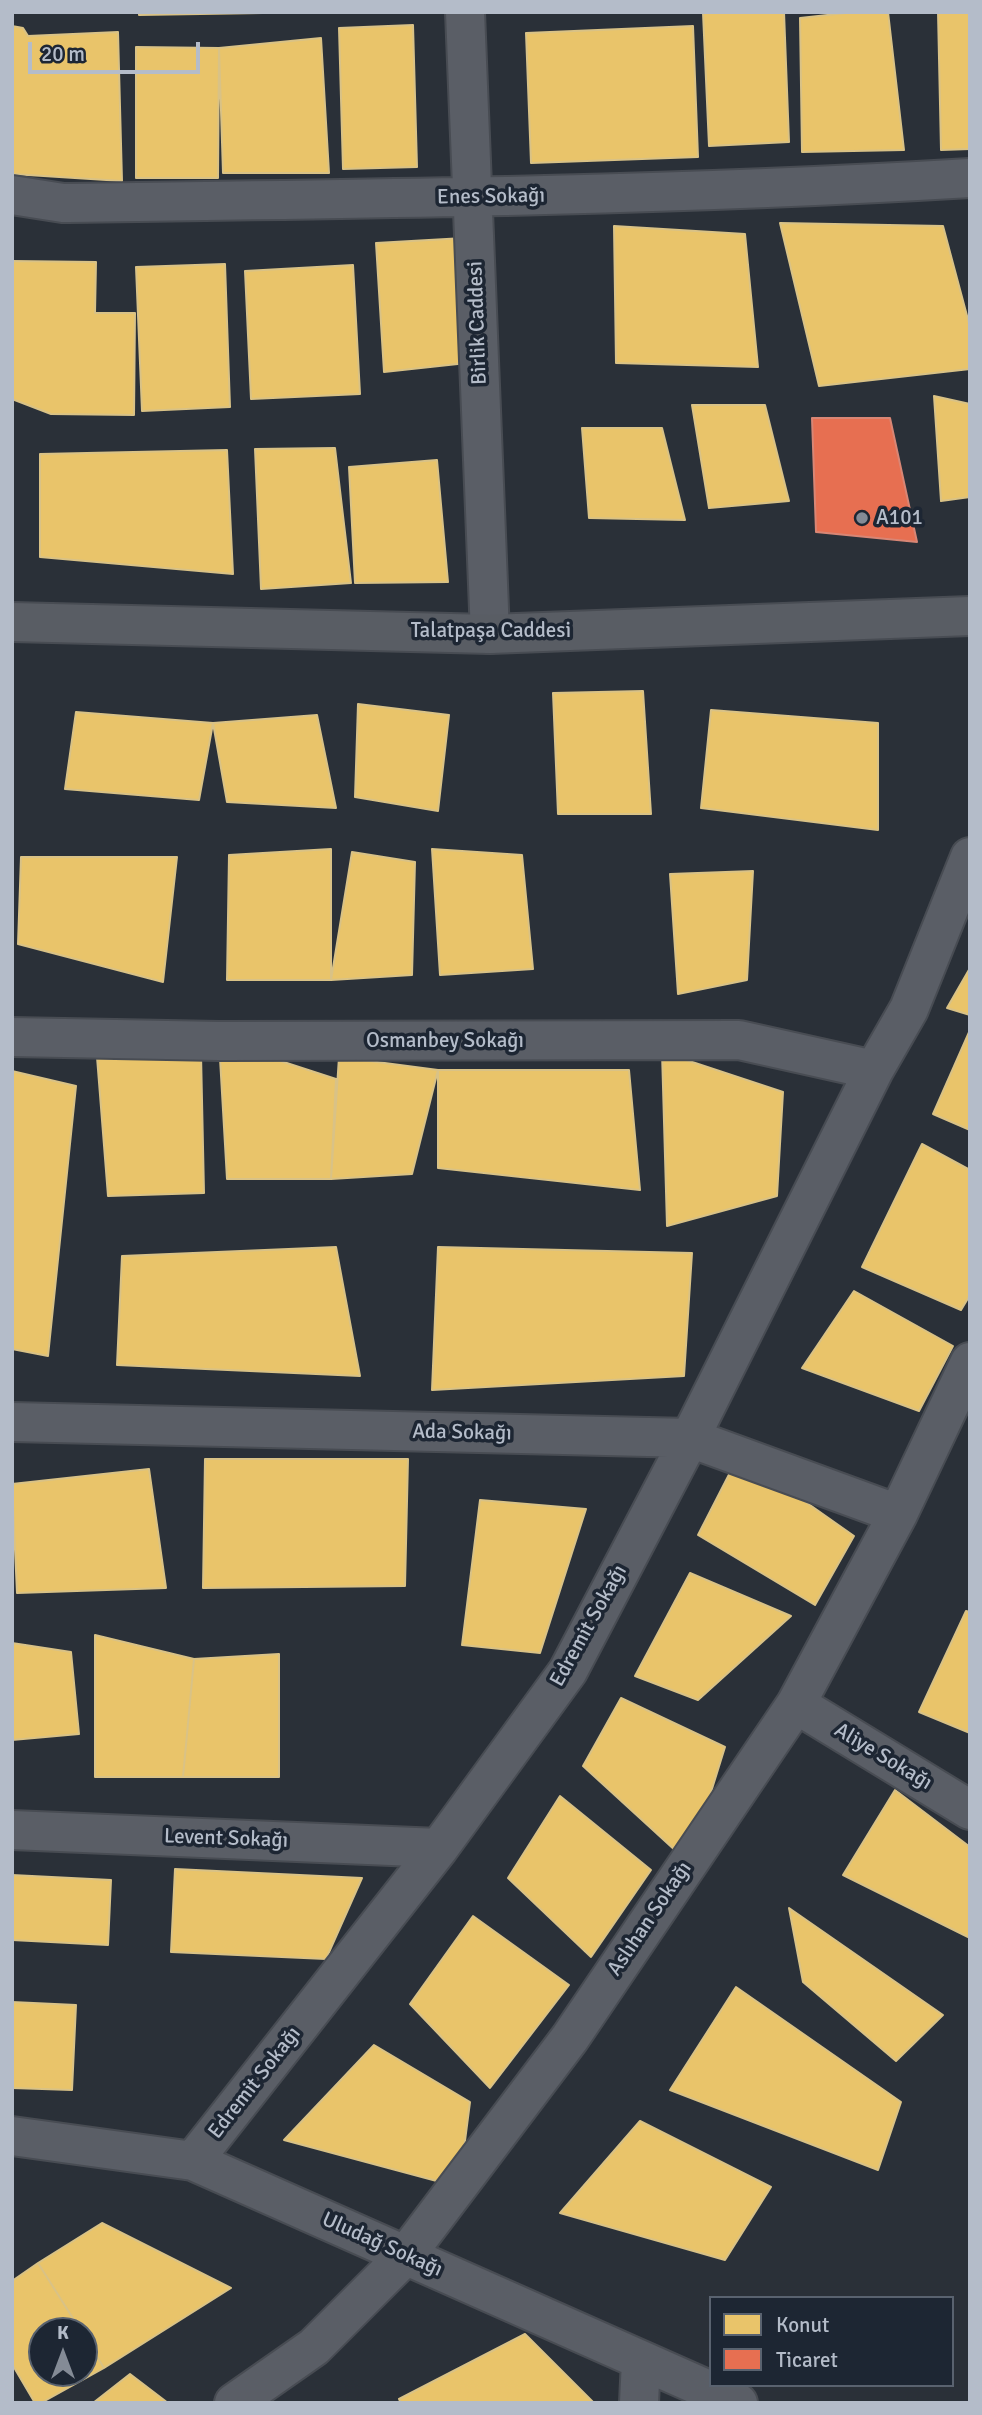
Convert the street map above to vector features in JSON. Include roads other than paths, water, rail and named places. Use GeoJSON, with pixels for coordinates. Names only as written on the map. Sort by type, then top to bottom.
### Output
{"type":"FeatureCollection","features":[{"type":"Feature","properties":{"kind":"main road","name":"Talatpaşa Caddesi"},"geometry":{"type":"LineString","coordinates":[[12,622],[490,634],[970,616]]}},
{"type":"Feature","properties":{"kind":"street","name":"Birlik Caddesi"},"geometry":{"type":"LineString","coordinates":[[465,12],[490,634]]}},
{"type":"Feature","properties":{"kind":"street","name":"Enes Sokağı"},"geometry":{"type":"LineString","coordinates":[[12,195],[63,203],[472,198],[818,187],[970,178]]}},
{"type":"Feature","properties":{"kind":"street","name":"Edremit Sokağı"},"geometry":{"type":"LineString","coordinates":[[193,2161],[439,1848],[568,1671],[690,1438],[874,1070],[909,1009],[970,857]]}},
{"type":"Feature","properties":{"kind":"street","name":"Osmanbey Sokağı"},"geometry":{"type":"LineString","coordinates":[[12,1037],[219,1041],[739,1040],[874,1070]]}},
{"type":"Feature","properties":{"kind":"street","name":"Aslıhan Sokağı"},"geometry":{"type":"LineString","coordinates":[[234,2403],[314,2347],[406,2255],[570,2038],[796,1704],[898,1514],[970,1362]]}},
{"type":"Feature","properties":{"kind":"street","name":"Ada Sokağı"},"geometry":{"type":"LineString","coordinates":[[12,1422],[690,1438],[898,1514]]}},
{"type":"Feature","properties":{"kind":"street","name":"Aliye Sokağı"},"geometry":{"type":"LineString","coordinates":[[796,1704],[970,1810]]}},
{"type":"Feature","properties":{"kind":"street","name":"Levent Sokağı"},"geometry":{"type":"LineString","coordinates":[[12,1830],[439,1848]]}},
{"type":"Feature","properties":{"kind":"street","name":"Uludağ Sokağı"},"geometry":{"type":"LineString","coordinates":[[12,2136],[193,2161],[738,2403]]}},
{"type":"Feature","properties":{"kind":"street"},"geometry":{"type":"LineString","coordinates":[[639,2403],[641,2360]]}},
{"type":"Feature","properties":{"kind":"place","name":"A101"},"geometry":{"type":"Point","coordinates":[862,518]}}]}
